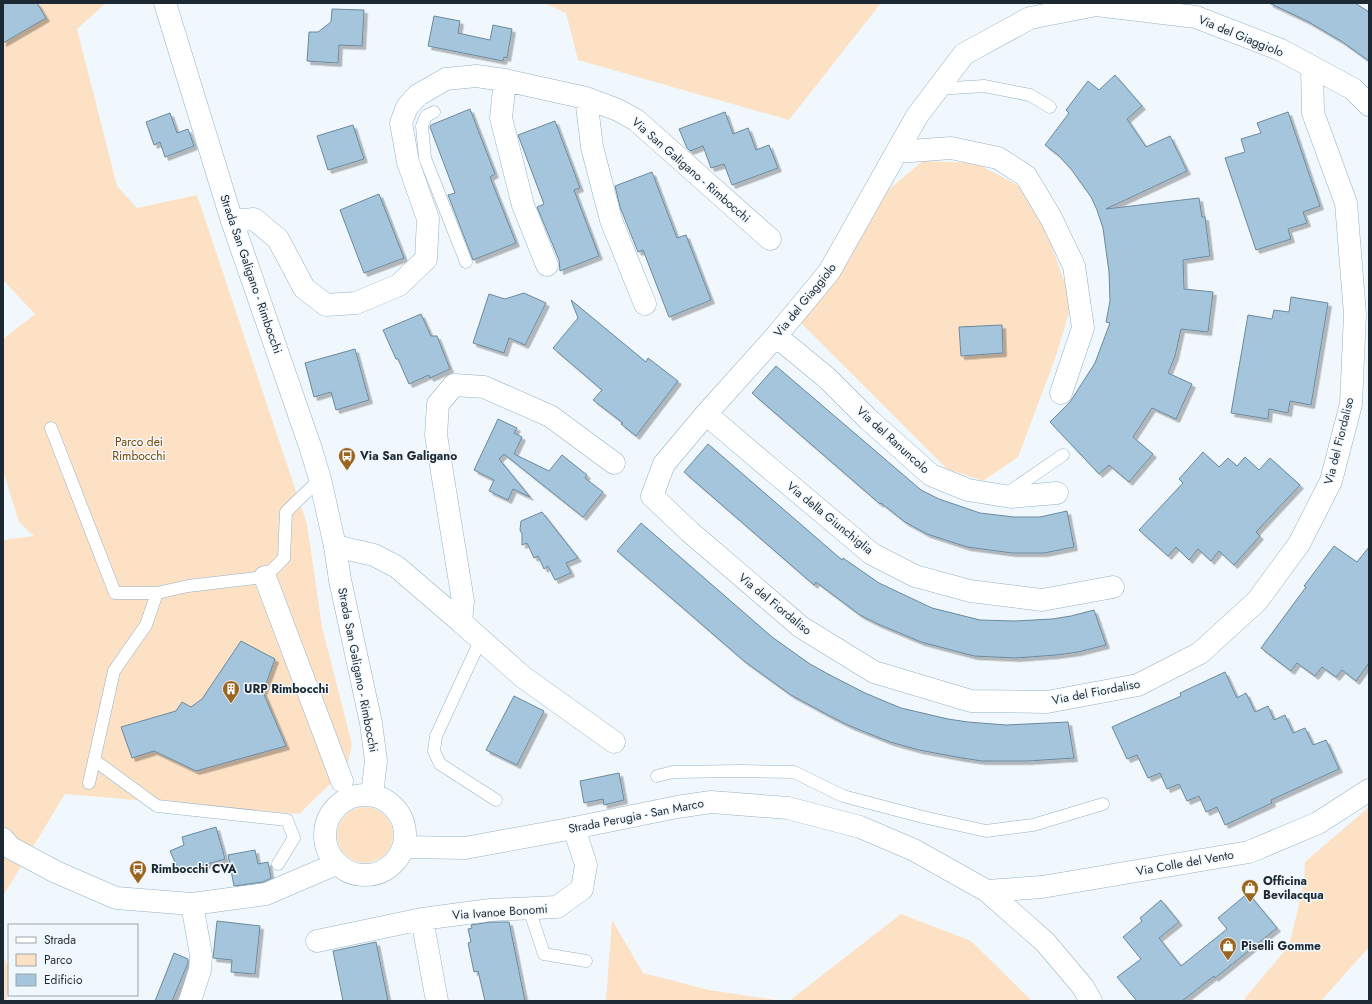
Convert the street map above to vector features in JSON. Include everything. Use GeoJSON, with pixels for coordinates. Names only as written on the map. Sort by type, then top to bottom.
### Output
{"type":"FeatureCollection","features":[{"type":"Feature","properties":{"kind":"street","name":"Strada San Galigano - Rimbocchi"},"geometry":{"type":"LineString","coordinates":[[165,3],[232,221],[309,441],[320,478],[335,546],[340,580],[371,723],[376,761],[372,795]]}},
{"type":"Feature","properties":{"kind":"street","name":"Via del Giaggiolo"},"geometry":{"type":"LineString","coordinates":[[706,414],[776,336],[829,272],[917,116],[964,54],[1030,18],[1096,5],[1196,17],[1281,50],[1352,89],[1369,105]]}},
{"type":"Feature","properties":{"kind":"street","name":"Via del Fiordaliso"},"geometry":{"type":"LineString","coordinates":[[706,414],[664,464],[652,496],[690,532],[801,628],[874,672],[971,701],[1047,702],[1140,685],[1200,654],[1257,601],[1299,544],[1331,481],[1351,404],[1356,314],[1346,203],[1313,113],[1312,67]]}},
{"type":"Feature","properties":{"kind":"street","name":"Via San Galigano - Rimbocchi"},"geometry":{"type":"LineString","coordinates":[[232,221],[254,219],[278,239],[304,288],[326,305],[356,303],[400,285],[426,259],[428,219],[417,160],[401,123],[407,107],[418,95],[446,79],[476,76],[505,80],[586,98],[618,110],[636,120],[770,239]]}},
{"type":"Feature","properties":{"kind":"street"},"geometry":{"type":"LineString","coordinates":[[505,80],[501,118],[523,205],[547,265]]}},
{"type":"Feature","properties":{"kind":"street"},"geometry":{"type":"LineString","coordinates":[[586,98],[592,147],[611,220],[645,304]]}},
{"type":"Feature","properties":{"kind":"street"},"geometry":{"type":"LineString","coordinates":[[897,152],[951,148],[998,158],[1026,176],[1051,218],[1074,266],[1084,328],[1061,394]]}},
{"type":"Feature","properties":{"kind":"street","name":"Via del Ranuncolo"},"geometry":{"type":"LineString","coordinates":[[776,336],[827,378],[868,418],[931,475],[968,490],[1004,496],[1011,497],[1057,494]]}},
{"type":"Feature","properties":{"kind":"street"},"geometry":{"type":"LineString","coordinates":[[461,622],[463,602],[436,435],[438,404],[454,385],[484,387],[550,416],[614,464]]}},
{"type":"Feature","properties":{"kind":"street","name":"Via della Giunchiglia"},"geometry":{"type":"LineString","coordinates":[[706,414],[872,554],[916,576],[970,591],[1042,600],[1113,587]]}},
{"type":"Feature","properties":{"kind":"street"},"geometry":{"type":"LineString","coordinates":[[335,546],[374,555],[397,567],[523,677],[614,742]]}},
{"type":"Feature","properties":{"kind":"street"},"geometry":{"type":"LineString","coordinates":[[265,577],[342,781]]}},
{"type":"Feature","properties":{"kind":"street","name":"Via Colle del Vento"},"geometry":{"type":"LineString","coordinates":[[987,891],[1042,887],[1249,852],[1318,823],[1369,790]]}},
{"type":"Feature","properties":{"kind":"street"},"geometry":{"type":"LineString","coordinates":[[359,795],[372,795],[385,800],[396,808],[403,820],[406,833],[404,847],[398,859],[388,869],[375,875],[361,876],[348,872],[336,864],[329,854],[325,842],[325,829],[329,817],[337,806],[347,799],[359,795]]}},
{"type":"Feature","properties":{"kind":"street","name":"Strada Perugia - San Marco"},"geometry":{"type":"LineString","coordinates":[[404,847],[465,848],[677,807],[711,802],[788,808],[860,827],[914,850],[987,891],[1045,942],[1083,987],[1091,1001]]}},
{"type":"Feature","properties":{"kind":"street","name":"Via Ivanoe Bonomi"},"geometry":{"type":"LineString","coordinates":[[317,941],[422,919],[490,910],[556,907],[582,889],[586,866],[574,828]]}},
{"type":"Feature","properties":{"kind":"street"},"geometry":{"type":"LineString","coordinates":[[3,840],[11,848],[56,872],[116,898],[192,904],[266,894],[336,864]]}},
{"type":"Feature","properties":{"kind":"street"},"geometry":{"type":"LineString","coordinates":[[190,1001],[200,970],[201,955],[192,904]]}},
{"type":"Feature","properties":{"kind":"street"},"geometry":{"type":"LineString","coordinates":[[422,919],[437,1001]]}},
{"type":"Feature","properties":{"kind":"lane"},"geometry":{"type":"LineString","coordinates":[[937,89],[984,86],[1030,95],[1050,107]]}},
{"type":"Feature","properties":{"kind":"lane","name":"Via San Galigano - Rimbocchi"},"geometry":{"type":"LineString","coordinates":[[434,112],[426,116],[422,126],[417,160],[466,262]]}},
{"type":"Feature","properties":{"kind":"lane"},"geometry":{"type":"LineString","coordinates":[[51,428],[115,593],[157,593],[188,586],[265,577],[284,558],[286,512],[320,478]]}},
{"type":"Feature","properties":{"kind":"lane"},"geometry":{"type":"LineString","coordinates":[[1004,496],[1063,455]]}},
{"type":"Feature","properties":{"kind":"lane"},"geometry":{"type":"LineString","coordinates":[[89,782],[114,671],[146,625],[157,593]]}},
{"type":"Feature","properties":{"kind":"lane"},"geometry":{"type":"LineString","coordinates":[[481,639],[436,736],[434,751],[440,764],[496,800]]}},
{"type":"Feature","properties":{"kind":"lane"},"geometry":{"type":"LineString","coordinates":[[94,760],[157,806],[287,820],[294,838],[278,864]]}},
{"type":"Feature","properties":{"kind":"lane"},"geometry":{"type":"LineString","coordinates":[[657,776],[673,772],[794,772],[844,796],[923,817],[986,830],[1033,825],[1103,804]]}},
{"type":"Feature","properties":{"kind":"lane"},"geometry":{"type":"LineString","coordinates":[[529,909],[544,954],[586,961]]}},
{"type":"Feature","properties":{"kind":"green space","name":"Parco dei Rimbocchi"},"geometry":{"type":"Polygon","coordinates":[[[3,3],[106,3],[77,29],[117,186],[137,208],[197,195],[307,524],[322,627],[352,744],[347,768],[299,814],[65,794],[3,896],[3,540],[34,536],[19,522],[3,471],[3,339],[35,314],[3,280],[3,3]]]}},
{"type":"Feature","properties":{"kind":"green space"},"geometry":{"type":"Polygon","coordinates":[[[544,3],[881,3],[789,120],[578,60],[566,13],[544,3]]]}},
{"type":"Feature","properties":{"kind":"green space"},"geometry":{"type":"Polygon","coordinates":[[[923,161],[976,163],[1021,187],[1048,236],[1072,303],[1056,356],[1018,457],[983,481],[947,469],[800,322],[809,305],[887,191],[923,161]]]}},
{"type":"Feature","properties":{"kind":"green space"},"geometry":{"type":"Polygon","coordinates":[[[365,807],[376,809],[385,815],[391,824],[393,835],[391,846],[385,855],[376,861],[365,863],[354,861],[345,855],[339,846],[337,835],[339,824],[345,815],[354,809],[365,807]]]}},
{"type":"Feature","properties":{"kind":"green space"},"geometry":{"type":"Polygon","coordinates":[[[1369,807],[1369,947],[1321,1001],[1245,1001],[1245,998],[1289,946],[1304,883],[1305,862],[1369,807]]]}},
{"type":"Feature","properties":{"kind":"green space"},"geometry":{"type":"Polygon","coordinates":[[[901,914],[971,941],[1032,1001],[789,1001],[901,914]]]}},
{"type":"Feature","properties":{"kind":"green space"},"geometry":{"type":"Polygon","coordinates":[[[612,920],[643,973],[709,990],[782,1001],[606,1001],[612,920]]]}},
{"type":"Feature","properties":{"kind":"green space"},"geometry":{"type":"Polygon","coordinates":[[[3,956],[8,966],[8,989],[6,1001],[3,1001],[3,956]]]}},
{"type":"Feature","properties":{"kind":"building"},"geometry":{"type":"Polygon","coordinates":[[[3,3],[37,3],[46,18],[3,43],[3,3]]]}},
{"type":"Feature","properties":{"kind":"building"},"geometry":{"type":"Polygon","coordinates":[[[1269,3],[1355,3],[1369,12],[1369,61],[1341,41],[1307,21],[1269,3]]]}},
{"type":"Feature","properties":{"kind":"building"},"geometry":{"type":"Polygon","coordinates":[[[332,9],[364,10],[362,46],[339,45],[338,63],[307,61],[309,32],[318,32],[331,22],[332,9]]]}},
{"type":"Feature","properties":{"kind":"building"},"geometry":{"type":"Polygon","coordinates":[[[434,16],[460,21],[458,33],[490,40],[493,25],[512,29],[507,58],[504,57],[503,61],[428,46],[434,16]]]}},
{"type":"Feature","properties":{"kind":"building"},"geometry":{"type":"Polygon","coordinates":[[[1115,75],[1142,106],[1127,119],[1146,147],[1170,136],[1187,171],[1106,209],[1199,198],[1202,217],[1205,217],[1210,256],[1183,260],[1184,289],[1213,292],[1208,332],[1181,329],[1175,356],[1168,373],[1192,384],[1176,419],[1152,408],[1133,437],[1153,454],[1129,482],[1109,465],[1099,474],[1050,422],[1070,402],[1095,363],[1110,323],[1106,322],[1110,301],[1109,272],[1103,228],[1097,210],[1091,197],[1071,169],[1058,155],[1045,145],[1069,113],[1066,110],[1088,81],[1099,90],[1115,75]]]}},
{"type":"Feature","properties":{"kind":"building"},"geometry":{"type":"Polygon","coordinates":[[[470,109],[495,174],[490,177],[516,243],[473,260],[448,195],[455,193],[430,127],[431,125],[470,109]]]}},
{"type":"Feature","properties":{"kind":"building"},"geometry":{"type":"Polygon","coordinates":[[[725,112],[733,134],[748,128],[756,150],[769,145],[778,168],[732,185],[724,164],[711,168],[703,146],[690,151],[687,148],[679,129],[725,112]]]}},
{"type":"Feature","properties":{"kind":"building"},"geometry":{"type":"Polygon","coordinates":[[[1288,112],[1320,206],[1303,212],[1307,223],[1288,229],[1291,239],[1256,250],[1225,158],[1245,152],[1241,139],[1261,133],[1257,123],[1288,112]]]}},
{"type":"Feature","properties":{"kind":"building"},"geometry":{"type":"Polygon","coordinates":[[[170,113],[177,133],[188,129],[194,146],[165,157],[160,142],[154,145],[146,122],[170,113]]]}},
{"type":"Feature","properties":{"kind":"building"},"geometry":{"type":"Polygon","coordinates":[[[555,121],[580,188],[574,190],[599,256],[560,271],[559,260],[537,207],[544,204],[518,135],[555,121]]]}},
{"type":"Feature","properties":{"kind":"building"},"geometry":{"type":"Polygon","coordinates":[[[353,125],[364,159],[328,170],[317,136],[353,125]]]}},
{"type":"Feature","properties":{"kind":"building"},"geometry":{"type":"Polygon","coordinates":[[[652,172],[677,238],[686,235],[711,300],[669,317],[643,250],[638,252],[620,207],[615,186],[652,172]]]}},
{"type":"Feature","properties":{"kind":"building"},"geometry":{"type":"Polygon","coordinates":[[[379,194],[404,258],[364,273],[340,210],[379,194]]]}},
{"type":"Feature","properties":{"kind":"building"},"geometry":{"type":"Polygon","coordinates":[[[524,293],[546,303],[525,345],[509,338],[504,353],[473,343],[489,294],[505,299],[524,293]]]}},
{"type":"Feature","properties":{"kind":"building"},"geometry":{"type":"Polygon","coordinates":[[[1291,297],[1328,303],[1311,405],[1290,401],[1288,413],[1269,409],[1268,419],[1231,413],[1248,315],[1272,319],[1274,310],[1289,312],[1291,297]]]}},
{"type":"Feature","properties":{"kind":"building"},"geometry":{"type":"Polygon","coordinates":[[[571,300],[646,362],[648,358],[678,381],[636,436],[621,424],[623,423],[593,400],[602,390],[553,348],[578,318],[571,300]]]}},
{"type":"Feature","properties":{"kind":"building"},"geometry":{"type":"Polygon","coordinates":[[[421,314],[431,336],[437,336],[450,369],[430,378],[429,375],[409,384],[383,330],[421,314]]]}},
{"type":"Feature","properties":{"kind":"building"},"geometry":{"type":"Polygon","coordinates":[[[1002,325],[1003,353],[961,356],[959,327],[1002,325]]]}},
{"type":"Feature","properties":{"kind":"building"},"geometry":{"type":"Polygon","coordinates":[[[355,349],[369,400],[336,410],[331,392],[314,397],[305,363],[355,349]]]}},
{"type":"Feature","properties":{"kind":"building"},"geometry":{"type":"Polygon","coordinates":[[[776,366],[921,490],[939,499],[980,513],[1014,517],[1040,517],[1067,511],[1074,547],[1044,553],[1012,553],[967,547],[927,534],[905,522],[881,503],[880,504],[752,393],[776,366]]]}},
{"type":"Feature","properties":{"kind":"building"},"geometry":{"type":"Polygon","coordinates":[[[498,419],[517,428],[514,433],[522,437],[514,454],[549,471],[562,455],[587,475],[585,478],[603,492],[583,517],[504,454],[499,459],[530,497],[513,489],[508,500],[489,491],[494,480],[474,470],[498,419]]]}},
{"type":"Feature","properties":{"kind":"building"},"geometry":{"type":"Polygon","coordinates":[[[708,444],[842,560],[843,558],[879,583],[932,608],[980,620],[1015,621],[1052,619],[1094,610],[1106,645],[1078,652],[1056,655],[1016,658],[974,656],[921,642],[860,615],[816,582],[814,585],[684,472],[708,444]]]}},
{"type":"Feature","properties":{"kind":"building"},"geometry":{"type":"Polygon","coordinates":[[[1203,452],[1219,467],[1228,458],[1237,466],[1245,457],[1259,470],[1270,458],[1300,485],[1256,532],[1260,536],[1234,565],[1219,551],[1211,561],[1198,549],[1189,560],[1176,547],[1168,556],[1139,530],[1183,483],[1179,479],[1203,452]]]}},
{"type":"Feature","properties":{"kind":"building"},"geometry":{"type":"Polygon","coordinates":[[[542,512],[578,558],[566,563],[571,573],[555,580],[548,566],[544,569],[538,556],[534,558],[527,543],[522,545],[522,534],[520,530],[521,521],[542,512]]]}},
{"type":"Feature","properties":{"kind":"building"},"geometry":{"type":"Polygon","coordinates":[[[641,523],[772,637],[810,664],[828,674],[865,693],[901,708],[948,719],[1006,725],[1068,722],[1074,758],[1028,761],[982,761],[919,750],[890,742],[850,726],[791,695],[744,661],[617,551],[641,523]]]}},
{"type":"Feature","properties":{"kind":"building"},"geometry":{"type":"Polygon","coordinates":[[[1334,546],[1357,562],[1369,547],[1369,663],[1356,681],[1342,670],[1336,677],[1322,667],[1315,676],[1297,663],[1291,671],[1261,648],[1334,546]]]}},
{"type":"Feature","properties":{"kind":"building","name":"URP Rimbocchi"},"geometry":{"type":"Polygon","coordinates":[[[241,641],[275,659],[263,692],[286,746],[196,771],[154,751],[132,758],[121,727],[176,711],[182,702],[191,707],[202,699],[241,641]]]}},
{"type":"Feature","properties":{"kind":"building"},"geometry":{"type":"Polygon","coordinates":[[[1225,672],[1237,698],[1246,693],[1255,712],[1268,706],[1274,720],[1285,715],[1293,733],[1305,728],[1313,745],[1326,740],[1339,769],[1271,800],[1272,803],[1225,825],[1217,807],[1206,812],[1199,796],[1187,801],[1179,784],[1167,789],[1160,773],[1148,778],[1137,755],[1127,759],[1112,727],[1181,696],[1180,693],[1225,672]]]}},
{"type":"Feature","properties":{"kind":"building"},"geometry":{"type":"Polygon","coordinates":[[[514,696],[544,711],[517,765],[486,750],[514,696]]]}},
{"type":"Feature","properties":{"kind":"building"},"geometry":{"type":"Polygon","coordinates":[[[619,773],[624,800],[604,805],[603,799],[584,803],[580,781],[619,773]]]}},
{"type":"Feature","properties":{"kind":"building"},"geometry":{"type":"Polygon","coordinates":[[[216,827],[225,859],[190,869],[189,866],[179,871],[170,851],[184,845],[182,837],[216,827]]]}},
{"type":"Feature","properties":{"kind":"building"},"geometry":{"type":"Polygon","coordinates":[[[255,850],[258,864],[268,862],[271,878],[263,882],[234,886],[228,855],[255,850]]]}},
{"type":"Feature","properties":{"kind":"building"},"geometry":{"type":"Polygon","coordinates":[[[1248,893],[1277,928],[1215,978],[1214,976],[1182,1001],[1137,1001],[1117,977],[1141,959],[1123,937],[1142,921],[1140,918],[1161,900],[1179,922],[1159,938],[1181,966],[1227,929],[1218,918],[1248,893]]]}},
{"type":"Feature","properties":{"kind":"building"},"geometry":{"type":"Polygon","coordinates":[[[217,921],[260,926],[255,974],[231,972],[232,960],[213,958],[217,921]]]}},
{"type":"Feature","properties":{"kind":"building"},"geometry":{"type":"Polygon","coordinates":[[[491,922],[509,922],[525,1001],[485,1001],[478,971],[474,972],[468,943],[471,942],[468,929],[472,928],[471,925],[491,922]]]}},
{"type":"Feature","properties":{"kind":"building"},"geometry":{"type":"Polygon","coordinates":[[[376,942],[388,1001],[343,1001],[333,951],[376,942]]]}},
{"type":"Feature","properties":{"kind":"building"},"geometry":{"type":"Polygon","coordinates":[[[174,953],[188,959],[188,963],[172,1001],[155,1001],[174,953]]]}},
{"type":"Feature","properties":{"kind":"place","name":"Via San Galigano"},"geometry":{"type":"Point","coordinates":[347,471]}},
{"type":"Feature","properties":{"kind":"place","name":"URP Rimbocchi"},"geometry":{"type":"Point","coordinates":[231,704]}},
{"type":"Feature","properties":{"kind":"place","name":"Rimbocchi CVA"},"geometry":{"type":"Point","coordinates":[138,884]}},
{"type":"Feature","properties":{"kind":"place","name":"Officina Bevilacqua"},"geometry":{"type":"Point","coordinates":[1250,903]}},
{"type":"Feature","properties":{"kind":"place","name":"Piselli Gomme"},"geometry":{"type":"Point","coordinates":[1228,961]}}]}
